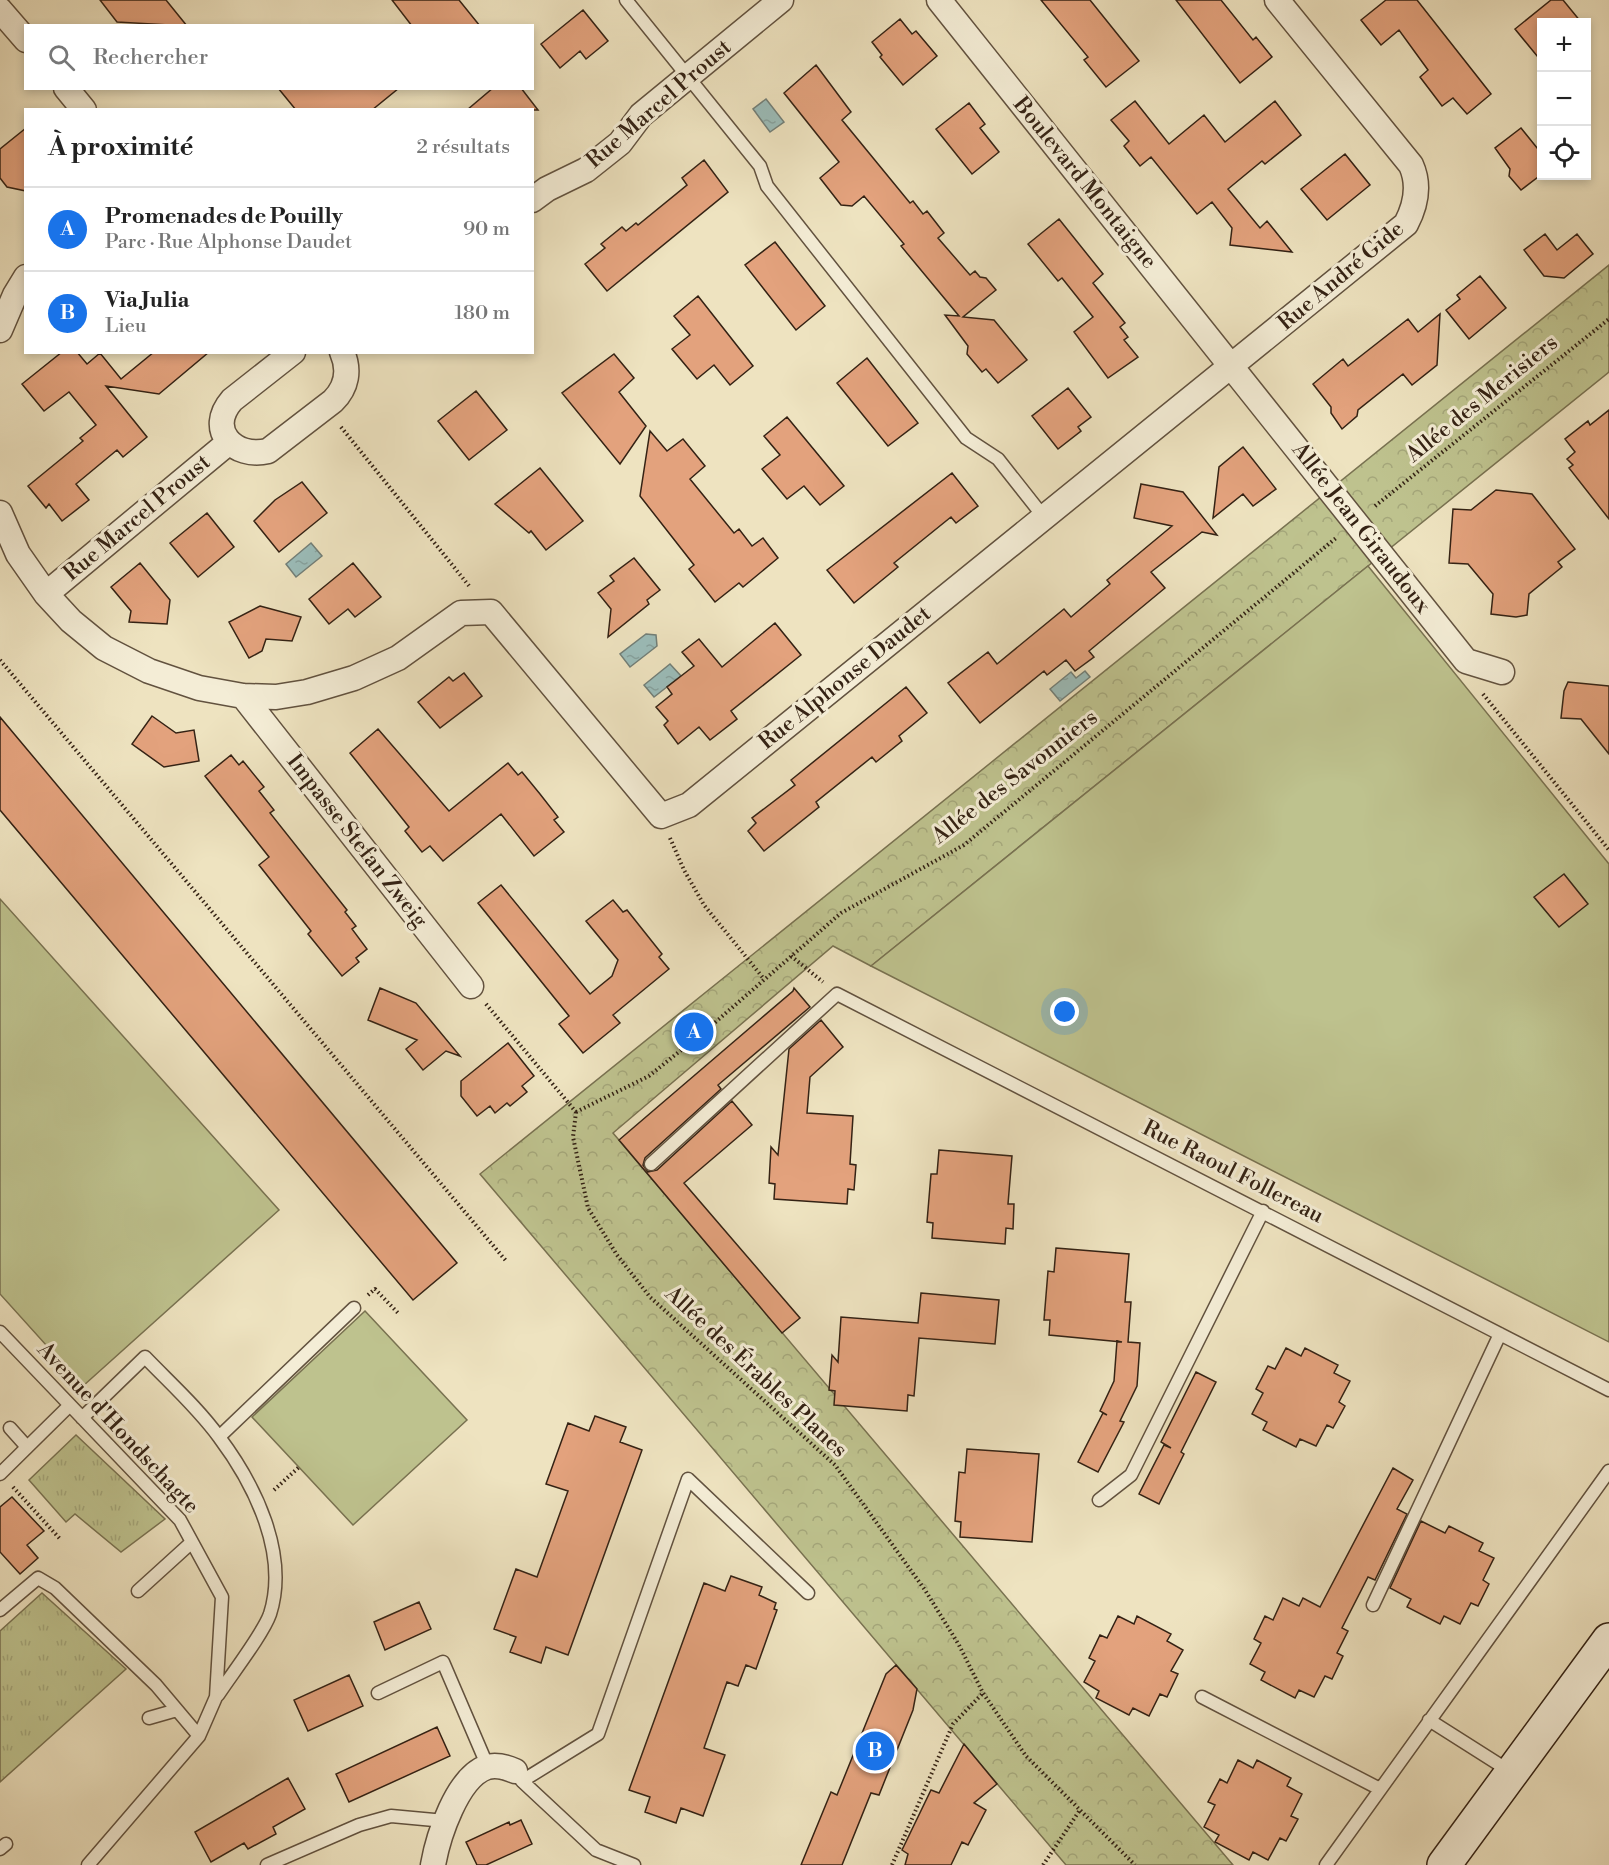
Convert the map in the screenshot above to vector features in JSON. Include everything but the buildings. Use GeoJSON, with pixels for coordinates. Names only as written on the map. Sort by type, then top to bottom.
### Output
{"type":"FeatureCollection","features":[{"type":"Feature","properties":{"kind":"street","name":"Rue Marcel Proust"},"geometry":{"type":"LineString","coordinates":[[534,199],[547,189],[586,170],[620,143],[641,115],[781,0]]}},
{"type":"Feature","properties":{"kind":"street","name":"Boulevard Montaigne"},"geometry":{"type":"LineString","coordinates":[[939,0],[1232,366]]}},
{"type":"Feature","properties":{"kind":"street","name":"Rue André Gide"},"geometry":{"type":"LineString","coordinates":[[1232,366],[1406,224],[1413,211],[1416,196],[1415,174],[1411,165],[1277,0]]}},
{"type":"Feature","properties":{"kind":"street"},"geometry":{"type":"LineString","coordinates":[[0,10],[24,38]]}},
{"type":"Feature","properties":{"kind":"street"},"geometry":{"type":"LineString","coordinates":[[68,90],[82,108]]}},
{"type":"Feature","properties":{"kind":"street"},"geometry":{"type":"LineString","coordinates":[[0,330],[24,280]]}},
{"type":"Feature","properties":{"kind":"street","name":"Rue Marcel Proust"},"geometry":{"type":"LineString","coordinates":[[290,354],[228,404],[222,421],[228,443],[246,453],[268,451],[325,407],[339,395],[344,385],[347,369],[343,354]]}},
{"type":"Feature","properties":{"kind":"street","name":"Rue Alphonse Daudet"},"geometry":{"type":"LineString","coordinates":[[661,816],[689,805],[1043,516],[1232,366]]}},
{"type":"Feature","properties":{"kind":"street","name":"Allée Jean Giraudoux"},"geometry":{"type":"LineString","coordinates":[[1232,366],[1466,661]]}},
{"type":"Feature","properties":{"kind":"street","name":"Rue Marcel Proust"},"geometry":{"type":"LineString","coordinates":[[46,594],[228,443]]}},
{"type":"Feature","properties":{"kind":"street"},"geometry":{"type":"LineString","coordinates":[[0,513],[18,554],[46,594],[71,621],[104,648],[130,662],[148,671],[199,688],[243,696],[276,697],[354,678],[398,658],[460,613],[491,612],[661,816]]}},
{"type":"Feature","properties":{"kind":"street"},"geometry":{"type":"LineString","coordinates":[[1466,661],[1502,672]]}},
{"type":"Feature","properties":{"kind":"street","name":"Impasse Stefan Zweig"},"geometry":{"type":"LineString","coordinates":[[243,696],[471,986]]}},
{"type":"Feature","properties":{"kind":"street"},"geometry":{"type":"LineString","coordinates":[[1444,1865],[1609,1640]]}},
{"type":"Feature","properties":{"kind":"street"},"geometry":{"type":"LineString","coordinates":[[433,1865],[445,1821],[473,1777],[488,1767],[502,1766],[518,1776]]}},
{"type":"Feature","properties":{"kind":"lane"},"geometry":{"type":"LineString","coordinates":[[626,0],[760,166],[767,186],[966,438],[998,459],[1043,516]]}},
{"type":"Feature","properties":{"kind":"lane"},"geometry":{"type":"LineString","coordinates":[[651,1164],[837,994]]}},
{"type":"Feature","properties":{"kind":"lane","name":"Rue Raoul Follereau"},"geometry":{"type":"LineString","coordinates":[[837,994],[1609,1390]]}},
{"type":"Feature","properties":{"kind":"lane"},"geometry":{"type":"LineString","coordinates":[[1099,1500],[1131,1474],[1263,1211]]}},
{"type":"Feature","properties":{"kind":"lane"},"geometry":{"type":"LineString","coordinates":[[219,1437],[354,1308]]}},
{"type":"Feature","properties":{"kind":"lane","name":"Avenue d'Hondschagte"},"geometry":{"type":"LineString","coordinates":[[0,1332],[180,1520],[222,1597],[216,1697],[199,1736],[88,1865]]}},
{"type":"Feature","properties":{"kind":"lane"},"geometry":{"type":"LineString","coordinates":[[1373,1605],[1500,1334]]}},
{"type":"Feature","properties":{"kind":"lane"},"geometry":{"type":"LineString","coordinates":[[82,1418],[145,1357],[219,1437],[258,1504],[273,1551],[277,1586],[269,1617],[216,1697]]}},
{"type":"Feature","properties":{"kind":"lane"},"geometry":{"type":"LineString","coordinates":[[0,1473],[69,1405]]}},
{"type":"Feature","properties":{"kind":"lane"},"geometry":{"type":"LineString","coordinates":[[10,1428],[27,1446]]}},
{"type":"Feature","properties":{"kind":"lane"},"geometry":{"type":"LineString","coordinates":[[1326,1865],[1609,1471]]}},
{"type":"Feature","properties":{"kind":"lane"},"geometry":{"type":"LineString","coordinates":[[634,1865],[596,1850],[518,1776],[598,1734],[688,1479],[808,1593]]}},
{"type":"Feature","properties":{"kind":"lane"},"geometry":{"type":"LineString","coordinates":[[138,1591],[192,1542]]}},
{"type":"Feature","properties":{"kind":"lane"},"geometry":{"type":"LineString","coordinates":[[0,1611],[38,1578],[55,1588],[156,1685],[199,1736]]}},
{"type":"Feature","properties":{"kind":"lane"},"geometry":{"type":"LineString","coordinates":[[378,1692],[443,1662],[488,1767]]}},
{"type":"Feature","properties":{"kind":"lane"},"geometry":{"type":"LineString","coordinates":[[1202,1698],[1380,1789]]}},
{"type":"Feature","properties":{"kind":"lane"},"geometry":{"type":"LineString","coordinates":[[149,1718],[177,1710]]}},
{"type":"Feature","properties":{"kind":"lane"},"geometry":{"type":"LineString","coordinates":[[1429,1720],[1512,1772]]}},
{"type":"Feature","properties":{"kind":"lane"},"geometry":{"type":"LineString","coordinates":[[267,1865],[328,1838],[391,1816],[445,1821]]}},
{"type":"Feature","properties":{"kind":"path","name":"Allée des Merisiers"},"geometry":{"type":"LineString","coordinates":[[1375,506],[1609,319]]}},
{"type":"Feature","properties":{"kind":"path"},"geometry":{"type":"LineString","coordinates":[[325,407],[491,612]]}},
{"type":"Feature","properties":{"kind":"path","name":"Allée des Savonniers"},"geometry":{"type":"LineString","coordinates":[[576,1112],[649,1076],[711,1026],[841,913],[964,845],[1345,530]]}},
{"type":"Feature","properties":{"kind":"path"},"geometry":{"type":"LineString","coordinates":[[0,660],[507,1262]]}},
{"type":"Feature","properties":{"kind":"path"},"geometry":{"type":"LineString","coordinates":[[1466,661],[1467,674],[1609,850]]}},
{"type":"Feature","properties":{"kind":"path"},"geometry":{"type":"LineString","coordinates":[[661,816],[684,870],[704,905],[764,979]]}},
{"type":"Feature","properties":{"kind":"path"},"geometry":{"type":"LineString","coordinates":[[791,956],[837,994]]}},
{"type":"Feature","properties":{"kind":"path"},"geometry":{"type":"LineString","coordinates":[[471,986],[576,1112]]}},
{"type":"Feature","properties":{"kind":"path","name":"Allée des Érables Planes"},"geometry":{"type":"LineString","coordinates":[[576,1112],[573,1137],[588,1208],[617,1254],[650,1298],[835,1465],[925,1590],[959,1645],[983,1693],[1026,1756],[1135,1865]]}},
{"type":"Feature","properties":{"kind":"path"},"geometry":{"type":"LineString","coordinates":[[375,1289],[398,1313]]}},
{"type":"Feature","properties":{"kind":"path"},"geometry":{"type":"LineString","coordinates":[[258,1504],[299,1467]]}},
{"type":"Feature","properties":{"kind":"path"},"geometry":{"type":"LineString","coordinates":[[0,1473],[61,1540]]}},
{"type":"Feature","properties":{"kind":"path"},"geometry":{"type":"LineString","coordinates":[[892,1865],[953,1724],[983,1693]]}},
{"type":"Feature","properties":{"kind":"path"},"geometry":{"type":"LineString","coordinates":[[1043,1865],[1080,1810]]}},
{"type":"Feature","properties":{"kind":"green space"},"geometry":{"type":"Polygon","coordinates":[[[1609,265],[1609,372],[871,966],[833,946],[613,1133],[1233,1865],[1066,1865],[480,1174],[1609,265]]]}},
{"type":"Feature","properties":{"kind":"green space"},"geometry":{"type":"Polygon","coordinates":[[[1368,566],[1609,864],[1609,1342],[871,966],[1368,566]]]}},
{"type":"Feature","properties":{"kind":"green space"},"geometry":{"type":"Polygon","coordinates":[[[0,899],[279,1210],[83,1386],[0,1294],[0,899]]]}},
{"type":"Feature","properties":{"kind":"green space"},"geometry":{"type":"Polygon","coordinates":[[[365,1311],[467,1420],[353,1525],[252,1417],[365,1311]]]}},
{"type":"Feature","properties":{"kind":"green space"},"geometry":{"type":"Polygon","coordinates":[[[76,1435],[165,1519],[121,1552],[75,1514],[66,1522],[29,1480],[76,1435]]]}},
{"type":"Feature","properties":{"kind":"green space"},"geometry":{"type":"Polygon","coordinates":[[[42,1593],[126,1669],[0,1782],[0,1631],[42,1593]]]}},
{"type":"Feature","properties":{"kind":"water"},"geometry":{"type":"Polygon","coordinates":[[[766,99],[784,122],[770,132],[753,109],[766,99]]]}},
{"type":"Feature","properties":{"kind":"water"},"geometry":{"type":"Polygon","coordinates":[[[311,543],[322,556],[296,577],[286,564],[311,543]]]}},
{"type":"Feature","properties":{"kind":"water"},"geometry":{"type":"Polygon","coordinates":[[[646,634],[656,635],[657,646],[630,667],[620,654],[646,634]]]}},
{"type":"Feature","properties":{"kind":"water"},"geometry":{"type":"Polygon","coordinates":[[[670,664],[681,676],[654,697],[644,685],[670,664]]]}},
{"type":"Feature","properties":{"kind":"water"},"geometry":{"type":"Polygon","coordinates":[[[1085,671],[1090,677],[1060,701],[1050,689],[1071,672],[1076,678],[1085,671]]]}},
{"type":"Feature","properties":{"kind":"place","name":"Promenades de Pouilly"},"geometry":{"type":"Point","coordinates":[694,1032]}},
{"type":"Feature","properties":{"kind":"place","name":"Via Julia"},"geometry":{"type":"Point","coordinates":[875,1751]}}]}
